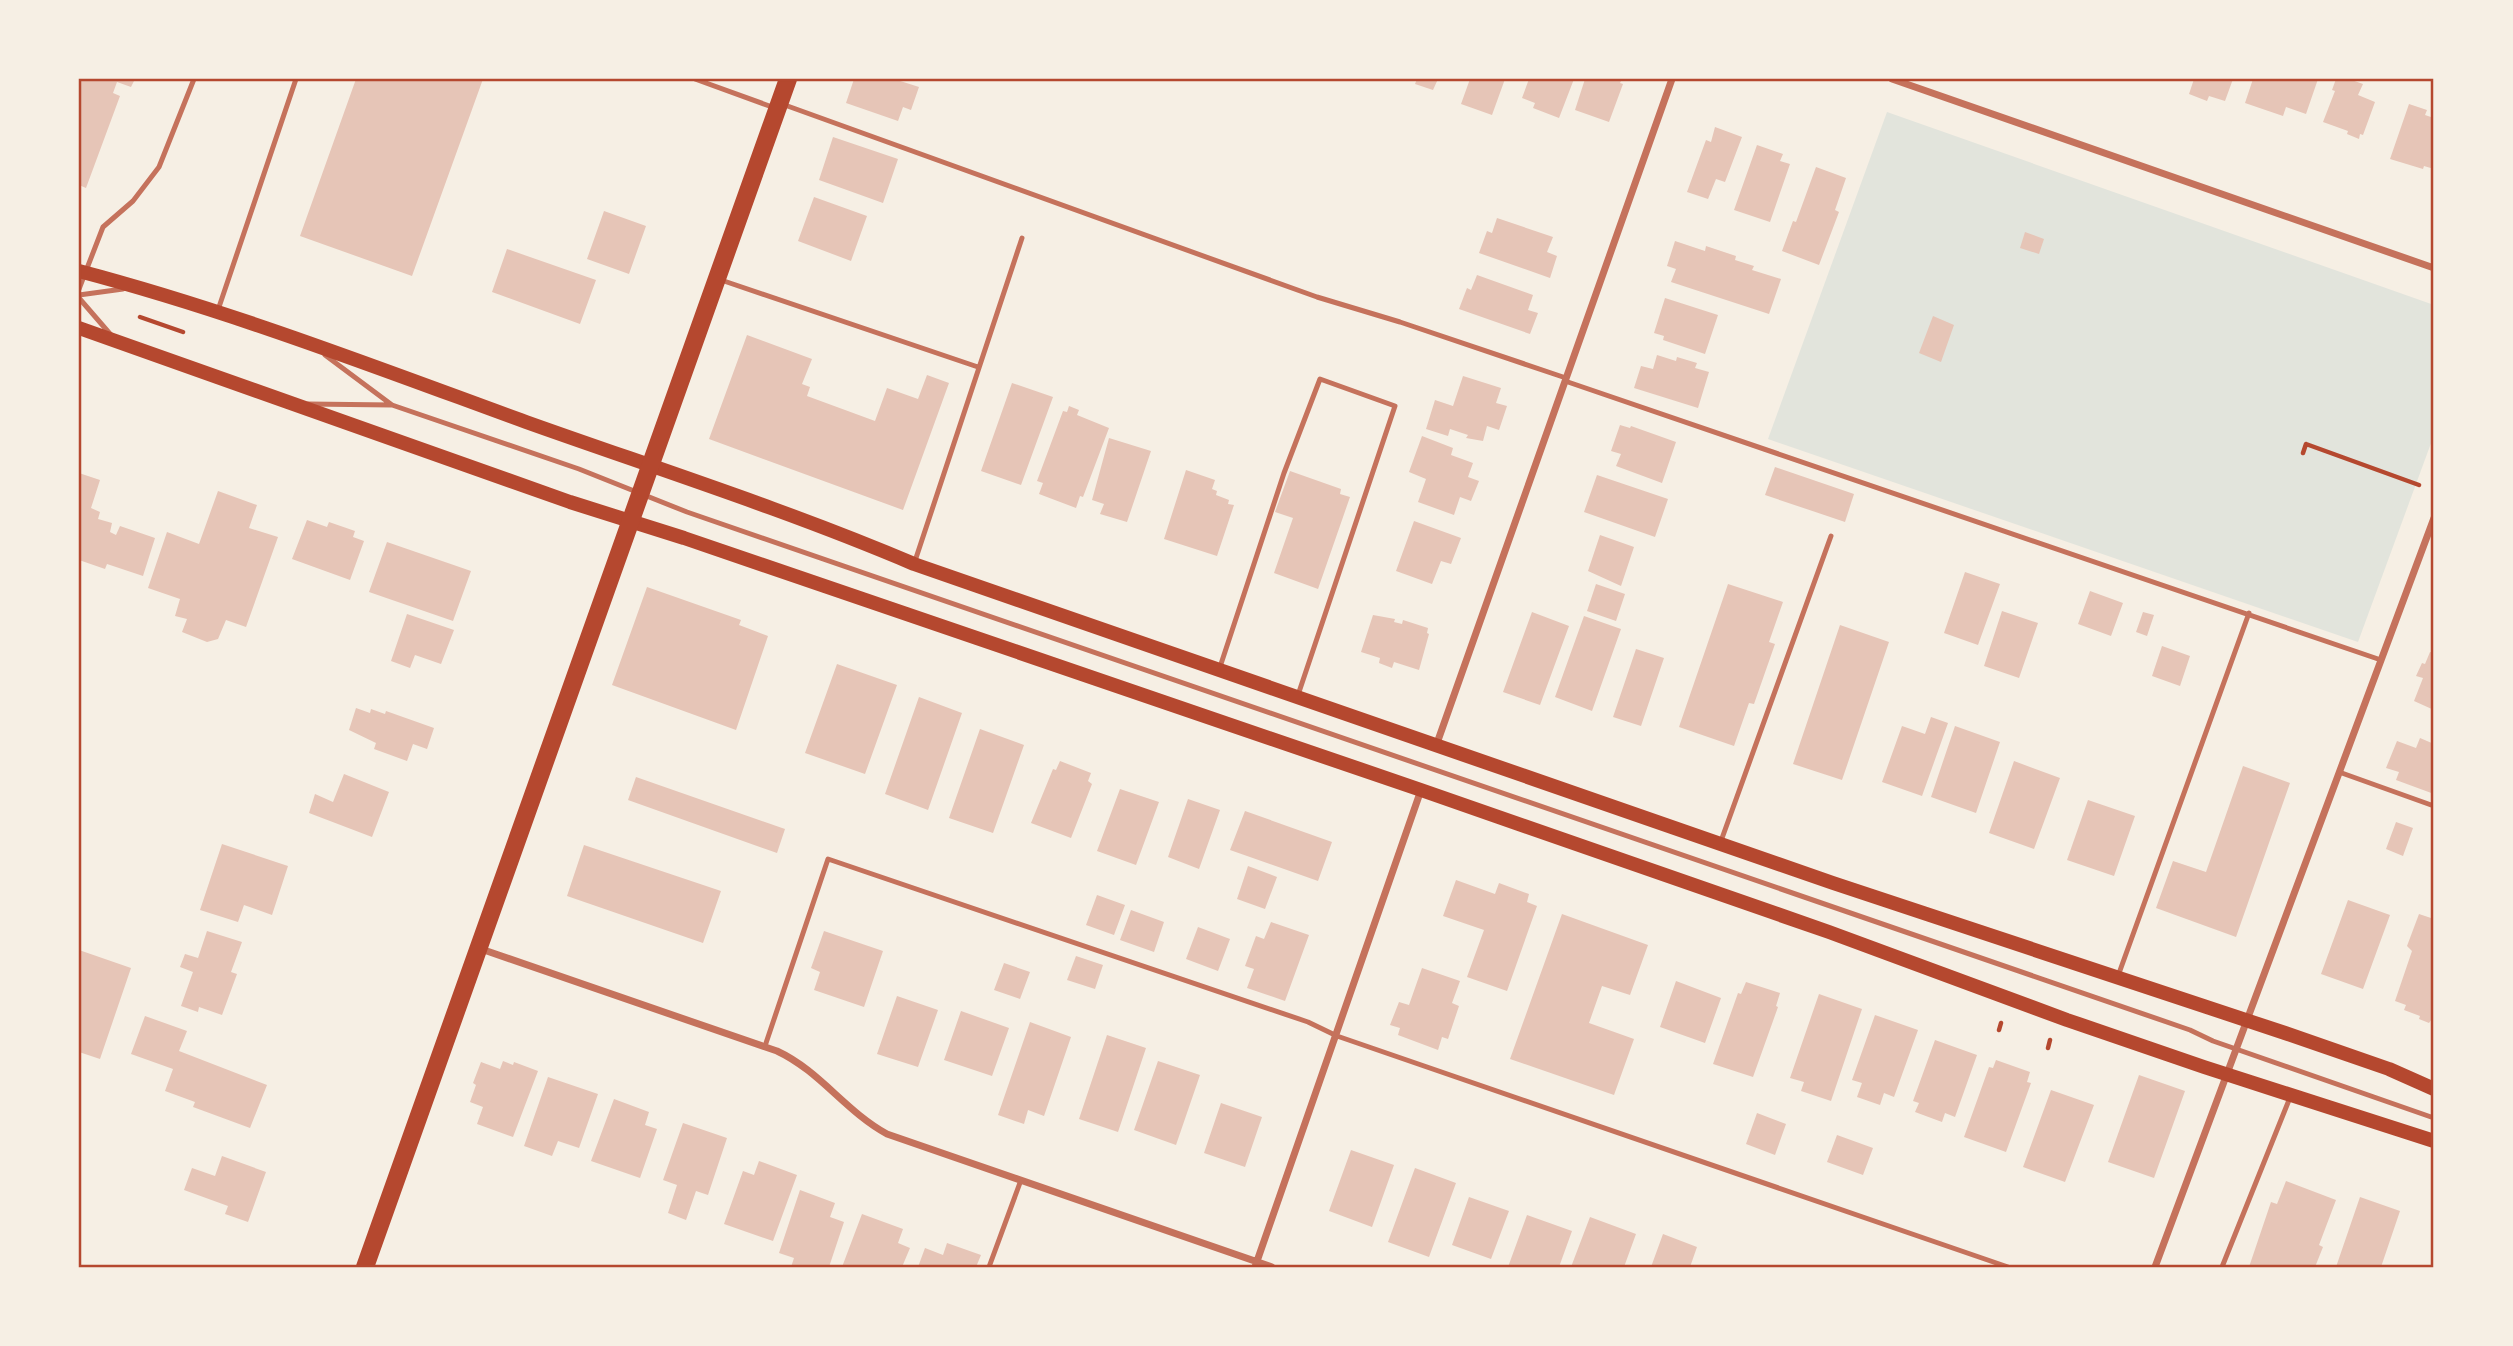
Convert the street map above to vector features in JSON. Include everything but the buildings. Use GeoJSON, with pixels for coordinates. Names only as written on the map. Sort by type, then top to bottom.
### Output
{"type":"FeatureCollection","features":[{"type":"Feature","properties":{"kind":"main road"},"geometry":{"type":"LineString","coordinates":[[365,1267],[788,79]]}},
{"type":"Feature","properties":{"kind":"main road"},"geometry":{"type":"LineString","coordinates":[[82,272],[218,310],[651,467],[831,529],[914,564],[1720,844],[2248,1020],[2389,1069],[2434,1089]]}},
{"type":"Feature","properties":{"kind":"main road"},"geometry":{"type":"LineString","coordinates":[[79,328],[631,522],[1421,790],[1829,932],[2067,1020],[2434,1141]]}},
{"type":"Feature","properties":{"kind":"street"},"geometry":{"type":"LineString","coordinates":[[1436,746],[1672,79]]}},
{"type":"Feature","properties":{"kind":"street"},"geometry":{"type":"LineString","coordinates":[[1892,79],[2434,268]]}},
{"type":"Feature","properties":{"kind":"street"},"geometry":{"type":"LineString","coordinates":[[2155,1267],[2434,519]]}},
{"type":"Feature","properties":{"kind":"street"},"geometry":{"type":"LineString","coordinates":[[1256,1265],[1421,790]]}},
{"type":"Feature","properties":{"kind":"street"},"geometry":{"type":"LineString","coordinates":[[477,947],[765,1046],[798,1062],[824,1082],[859,1117],[887,1134],[1256,1265],[1272,1267]]}},
{"type":"Feature","properties":{"kind":"lane"},"geometry":{"type":"LineString","coordinates":[[79,289],[82,272],[103,227],[133,201],[159,167],[194,79]]}},
{"type":"Feature","properties":{"kind":"lane"},"geometry":{"type":"LineString","coordinates":[[218,310],[296,79]]}},
{"type":"Feature","properties":{"kind":"lane"},"geometry":{"type":"LineString","coordinates":[[695,79],[779,106],[1317,297],[1400,322],[2381,660]]}},
{"type":"Feature","properties":{"kind":"lane"},"geometry":{"type":"LineString","coordinates":[[914,564],[1021,238]]}},
{"type":"Feature","properties":{"kind":"lane"},"geometry":{"type":"LineString","coordinates":[[718,279],[978,367]]}},
{"type":"Feature","properties":{"kind":"lane"},"geometry":{"type":"LineString","coordinates":[[79,296],[137,287]]}},
{"type":"Feature","properties":{"kind":"lane"},"geometry":{"type":"LineString","coordinates":[[79,296],[117,341]]}},
{"type":"Feature","properties":{"kind":"lane"},"geometry":{"type":"LineString","coordinates":[[311,345],[392,405],[579,469],[700,517],[2190,1030],[2434,1118]]}},
{"type":"Feature","properties":{"kind":"lane"},"geometry":{"type":"LineString","coordinates":[[1219,670],[1284,473],[1321,379],[1395,406],[1298,697]]}},
{"type":"Feature","properties":{"kind":"lane"},"geometry":{"type":"LineString","coordinates":[[289,403],[392,405]]}},
{"type":"Feature","properties":{"kind":"lane"},"geometry":{"type":"LineString","coordinates":[[1720,844],[1830,536]]}},
{"type":"Feature","properties":{"kind":"lane"},"geometry":{"type":"LineString","coordinates":[[2117,978],[2249,613]]}},
{"type":"Feature","properties":{"kind":"lane"},"geometry":{"type":"LineString","coordinates":[[2340,772],[2434,806]]}},
{"type":"Feature","properties":{"kind":"lane"},"geometry":{"type":"LineString","coordinates":[[765,1046],[828,859],[1296,1017],[1337,1035],[2008,1267]]}},
{"type":"Feature","properties":{"kind":"lane"},"geometry":{"type":"LineString","coordinates":[[2222,1267],[2291,1095]]}},
{"type":"Feature","properties":{"kind":"lane"},"geometry":{"type":"LineString","coordinates":[[989,1267],[1021,1180]]}},
{"type":"Feature","properties":{"kind":"path"},"geometry":{"type":"LineString","coordinates":[[144,310],[139,320],[183,332]]}},
{"type":"Feature","properties":{"kind":"path"},"geometry":{"type":"LineString","coordinates":[[2302,453],[2306,444],[2419,485]]}},
{"type":"Feature","properties":{"kind":"path"},"geometry":{"type":"LineString","coordinates":[[1999,1030],[2001,1023]]}},
{"type":"Feature","properties":{"kind":"path"},"geometry":{"type":"LineString","coordinates":[[2048,1048],[2050,1040]]}},
{"type":"Feature","properties":{"kind":"shaded area"},"geometry":{"type":"Polygon","coordinates":[[[1887,112],[2434,305],[2434,435],[2358,642],[1768,439],[1887,112]]]}}]}
